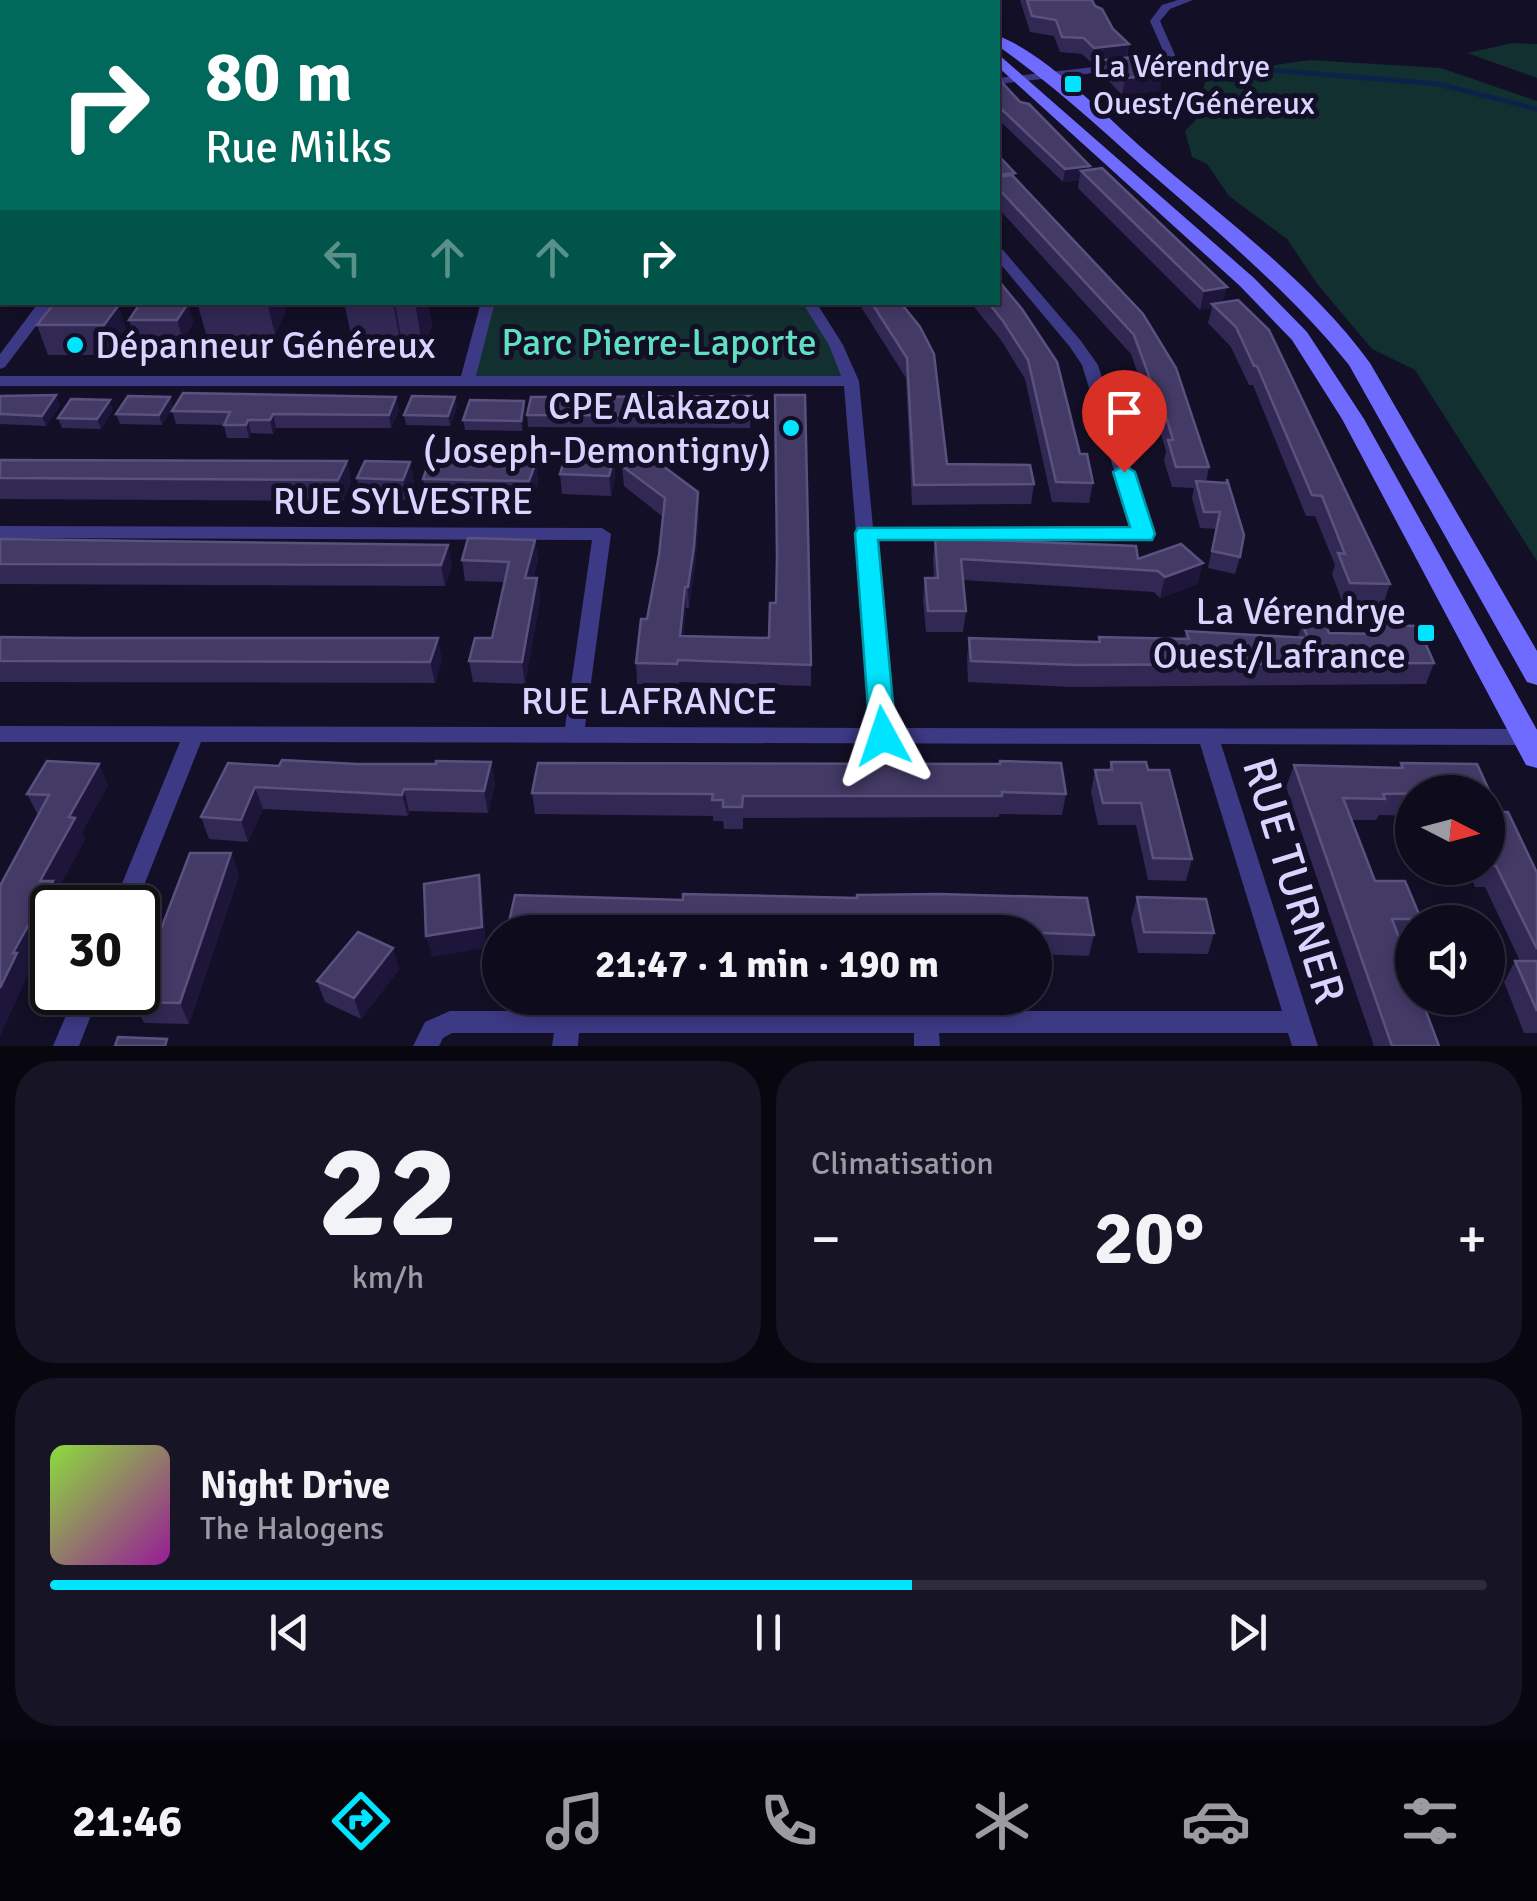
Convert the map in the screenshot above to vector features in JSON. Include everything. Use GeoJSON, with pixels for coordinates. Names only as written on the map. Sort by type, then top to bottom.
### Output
{"type":"FeatureCollection","features":[{"type":"Feature","properties":{"kind":"main road"},"geometry":{"type":"LineString","coordinates":[[1000,41],[1048,75],[1285,281],[1338,335],[1359,362],[1537,675]]}},
{"type":"Feature","properties":{"kind":"main road"},"geometry":{"type":"LineString","coordinates":[[1000,61],[1248,282],[1300,336],[1354,419],[1534,744]]}},
{"type":"Feature","properties":{"kind":"street"},"geometry":{"type":"LineString","coordinates":[[1000,81],[1167,62],[1170,56],[1155,20],[1166,7],[1188,0]]}},
{"type":"Feature","properties":{"kind":"street"},"geometry":{"type":"LineString","coordinates":[[866,533],[1144,534],[1090,365],[1000,255]]}},
{"type":"Feature","properties":{"kind":"street"},"geometry":{"type":"LineString","coordinates":[[0,364],[45,305]]}},
{"type":"Feature","properties":{"kind":"street"},"geometry":{"type":"LineString","coordinates":[[467,381],[487,305]]}},
{"type":"Feature","properties":{"kind":"street"},"geometry":{"type":"LineString","coordinates":[[811,305],[836,345],[851,381],[883,736]]}},
{"type":"Feature","properties":{"kind":"street"},"geometry":{"type":"LineString","coordinates":[[0,381],[851,381]]}},
{"type":"Feature","properties":{"kind":"street","name":"RUE SYLVESTRE"},"geometry":{"type":"LineString","coordinates":[[0,532],[602,534],[574,736]]}},
{"type":"Feature","properties":{"kind":"street","name":"RUE LAFRANCE"},"geometry":{"type":"LineString","coordinates":[[0,734],[1209,738],[1534,744]]}},
{"type":"Feature","properties":{"kind":"street"},"geometry":{"type":"LineString","coordinates":[[132,885],[193,736]]}},
{"type":"Feature","properties":{"kind":"street","name":"RUE TURNER"},"geometry":{"type":"LineString","coordinates":[[1209,738],[1302,1034]]}},
{"type":"Feature","properties":{"kind":"street"},"geometry":{"type":"LineString","coordinates":[[66,1046],[79,1015]]}},
{"type":"Feature","properties":{"kind":"street"},"geometry":{"type":"LineString","coordinates":[[426,1046],[434,1030],[450,1022],[566,1034],[925,1019],[1302,1034]]}},
{"type":"Feature","properties":{"kind":"street"},"geometry":{"type":"LineString","coordinates":[[925,1019],[927,1046]]}},
{"type":"Feature","properties":{"kind":"green space"},"geometry":{"type":"Polygon","coordinates":[[[1513,43],[1537,44],[1537,78],[1467,53],[1513,43]]]}},
{"type":"Feature","properties":{"kind":"green space"},"geometry":{"type":"Polygon","coordinates":[[[1310,60],[1441,68],[1537,101],[1537,561],[1415,370],[1372,349],[1318,285],[1287,239],[1229,196],[1207,164],[1192,157],[1185,131],[1204,111],[1200,95],[1206,81],[1256,74],[1262,67],[1310,60]]]}},
{"type":"Feature","properties":{"kind":"green space","name":"Parc Pierre-Laporte"},"geometry":{"type":"Polygon","coordinates":[[[487,305],[811,305],[851,381],[467,381],[487,305]]]}},
{"type":"Feature","properties":{"kind":"building"},"geometry":{"type":"Polygon","coordinates":[[[1027,0],[1092,0],[1129,44],[1094,48],[1084,38],[1062,37],[1056,20],[1032,16],[1027,0]]]}},
{"type":"Feature","properties":{"kind":"building"},"geometry":{"type":"Polygon","coordinates":[[[1142,56],[1163,75],[1125,78],[1106,60],[1142,56]]]}},
{"type":"Feature","properties":{"kind":"building"},"geometry":{"type":"Polygon","coordinates":[[[1000,80],[1090,166],[1065,169],[1000,108],[1000,80]]]}},
{"type":"Feature","properties":{"kind":"building"},"geometry":{"type":"Polygon","coordinates":[[[1000,157],[1015,173],[1000,175],[1000,157]]]}},
{"type":"Feature","properties":{"kind":"building"},"geometry":{"type":"Polygon","coordinates":[[[1102,168],[1227,287],[1204,291],[1081,171],[1102,168]]]}},
{"type":"Feature","properties":{"kind":"building"},"geometry":{"type":"Polygon","coordinates":[[[1012,175],[1143,314],[1176,368],[1209,467],[1176,467],[1168,440],[1173,440],[1158,390],[1154,390],[1134,335],[1000,190],[1000,177],[1012,175]]]}},
{"type":"Feature","properties":{"kind":"building"},"geometry":{"type":"Polygon","coordinates":[[[1000,282],[1057,362],[1080,454],[1087,454],[1093,483],[1056,482],[1028,360],[990,305],[1000,305],[1000,282]]]}},
{"type":"Feature","properties":{"kind":"building"},"geometry":{"type":"Polygon","coordinates":[[[1238,300],[1269,330],[1390,584],[1350,583],[1338,553],[1345,554],[1322,496],[1312,495],[1257,366],[1236,327],[1212,304],[1238,300]]]}},
{"type":"Feature","properties":{"kind":"building"},"geometry":{"type":"Polygon","coordinates":[[[53,305],[118,306],[104,325],[37,325],[53,305]]]}},
{"type":"Feature","properties":{"kind":"building"},"geometry":{"type":"Polygon","coordinates":[[[139,305],[187,305],[177,320],[129,320],[139,305]]]}},
{"type":"Feature","properties":{"kind":"building"},"geometry":{"type":"Polygon","coordinates":[[[873,305],[902,305],[934,354],[947,464],[1030,465],[1034,484],[914,485],[907,358],[873,305]]]}},
{"type":"Feature","properties":{"kind":"building"},"geometry":{"type":"Polygon","coordinates":[[[183,393],[396,397],[389,415],[273,414],[270,420],[224,425],[230,412],[172,411],[183,393]]]}},
{"type":"Feature","properties":{"kind":"building"},"geometry":{"type":"Polygon","coordinates":[[[56,395],[42,416],[0,414],[0,396],[56,395]]]}},
{"type":"Feature","properties":{"kind":"building"},"geometry":{"type":"Polygon","coordinates":[[[775,395],[805,395],[811,665],[678,660],[677,664],[636,663],[641,619],[647,619],[659,555],[665,498],[622,466],[640,449],[698,492],[680,636],[769,638],[770,603],[776,603],[775,395]]]}},
{"type":"Feature","properties":{"kind":"building"},"geometry":{"type":"Polygon","coordinates":[[[128,396],[170,397],[159,415],[116,414],[128,396]]]}},
{"type":"Feature","properties":{"kind":"building"},"geometry":{"type":"Polygon","coordinates":[[[412,396],[455,397],[448,416],[404,415],[412,396]]]}},
{"type":"Feature","properties":{"kind":"building"},"geometry":{"type":"Polygon","coordinates":[[[752,396],[750,416],[527,415],[531,397],[752,396]]]}},
{"type":"Feature","properties":{"kind":"building"},"geometry":{"type":"Polygon","coordinates":[[[71,399],[110,400],[97,419],[58,418],[71,399]]]}},
{"type":"Feature","properties":{"kind":"building"},"geometry":{"type":"Polygon","coordinates":[[[470,400],[524,401],[521,421],[463,420],[470,400]]]}},
{"type":"Feature","properties":{"kind":"building"},"geometry":{"type":"Polygon","coordinates":[[[566,455],[614,457],[609,476],[560,474],[566,455]]]}},
{"type":"Feature","properties":{"kind":"building"},"geometry":{"type":"Polygon","coordinates":[[[430,459],[536,462],[529,481],[423,479],[430,459]]]}},
{"type":"Feature","properties":{"kind":"building"},"geometry":{"type":"Polygon","coordinates":[[[0,460],[347,461],[338,480],[0,478],[0,460]]]}},
{"type":"Feature","properties":{"kind":"building"},"geometry":{"type":"Polygon","coordinates":[[[365,461],[410,462],[403,480],[357,478],[365,461]]]}},
{"type":"Feature","properties":{"kind":"building"},"geometry":{"type":"Polygon","coordinates":[[[1227,479],[1244,535],[1240,557],[1212,551],[1220,512],[1204,512],[1196,481],[1227,483],[1227,479]]]}},
{"type":"Feature","properties":{"kind":"building"},"geometry":{"type":"Polygon","coordinates":[[[468,538],[535,540],[525,578],[537,578],[522,662],[469,661],[475,638],[492,638],[509,562],[462,560],[468,538]]]}},
{"type":"Feature","properties":{"kind":"building"},"geometry":{"type":"Polygon","coordinates":[[[935,538],[1136,546],[1138,559],[1181,544],[1203,563],[1165,577],[1158,571],[961,559],[966,611],[928,611],[925,578],[938,578],[935,538]]]}},
{"type":"Feature","properties":{"kind":"building"},"geometry":{"type":"Polygon","coordinates":[[[0,539],[448,545],[441,565],[0,564],[0,539]]]}},
{"type":"Feature","properties":{"kind":"building"},"geometry":{"type":"Polygon","coordinates":[[[1302,624],[1326,625],[1329,633],[1380,634],[1376,625],[1418,626],[1434,663],[1076,665],[971,661],[969,638],[1100,642],[1099,637],[1189,639],[1186,631],[1308,638],[1302,624]]]}},
{"type":"Feature","properties":{"kind":"building"},"geometry":{"type":"Polygon","coordinates":[[[0,637],[438,638],[430,662],[0,661],[0,637]]]}},
{"type":"Feature","properties":{"kind":"building"},"geometry":{"type":"Polygon","coordinates":[[[282,760],[357,764],[491,762],[484,791],[404,789],[402,795],[255,787],[241,820],[201,817],[228,763],[279,766],[282,760]]]}},
{"type":"Feature","properties":{"kind":"building"},"geometry":{"type":"Polygon","coordinates":[[[47,761],[99,764],[40,881],[53,881],[51,885],[30,885],[30,922],[0,988],[0,886],[49,795],[27,794],[47,761]]]}},
{"type":"Feature","properties":{"kind":"building"},"geometry":{"type":"Polygon","coordinates":[[[1111,762],[1146,762],[1148,770],[1169,770],[1192,859],[1153,858],[1141,803],[1103,803],[1095,770],[1112,770],[1111,762]]]}},
{"type":"Feature","properties":{"kind":"building"},"geometry":{"type":"Polygon","coordinates":[[[538,763],[1061,763],[1066,794],[743,796],[742,807],[723,807],[723,800],[712,800],[713,794],[532,793],[538,763]]]}},
{"type":"Feature","properties":{"kind":"building"},"geometry":{"type":"Polygon","coordinates":[[[1401,763],[1477,764],[1482,775],[1395,775],[1395,794],[1383,794],[1385,799],[1343,798],[1375,881],[1407,885],[1415,905],[1395,905],[1392,919],[1395,1015],[1427,1015],[1439,1046],[1392,1046],[1294,765],[1403,768],[1401,763]]]}},
{"type":"Feature","properties":{"kind":"building"},"geometry":{"type":"Polygon","coordinates":[[[1505,812],[1537,873],[1537,949],[1505,884],[1505,812]]]}},
{"type":"Feature","properties":{"kind":"building"},"geometry":{"type":"Polygon","coordinates":[[[190,853],[231,853],[180,1003],[160,1003],[161,929],[190,853]]]}},
{"type":"Feature","properties":{"kind":"building"},"geometry":{"type":"Polygon","coordinates":[[[479,875],[482,927],[426,936],[424,884],[479,875]]]}},
{"type":"Feature","properties":{"kind":"building"},"geometry":{"type":"Polygon","coordinates":[[[683,894],[1087,898],[1094,935],[1052,933],[1052,915],[511,915],[515,895],[683,900],[683,894]]]}},
{"type":"Feature","properties":{"kind":"building"},"geometry":{"type":"Polygon","coordinates":[[[1137,897],[1206,899],[1214,933],[1144,932],[1137,897]]]}},
{"type":"Feature","properties":{"kind":"building"},"geometry":{"type":"Polygon","coordinates":[[[358,932],[393,948],[354,998],[317,981],[358,932]]]}},
{"type":"Feature","properties":{"kind":"building"},"geometry":{"type":"Polygon","coordinates":[[[1515,961],[1537,961],[1537,1011],[1515,961]]]}},
{"type":"Feature","properties":{"kind":"building"},"geometry":{"type":"Polygon","coordinates":[[[118,1037],[167,1039],[165,1046],[115,1046],[118,1037]]]}},
{"type":"Feature","properties":{"kind":"waterway"},"geometry":{"type":"LineString","coordinates":[[1270,70],[1438,84],[1537,109]]}},
{"type":"Feature","properties":{"kind":"place","name":"La Vérendrye Ouest/Généreux"},"geometry":{"type":"Point","coordinates":[1073,84]}},
{"type":"Feature","properties":{"kind":"place","name":"Dépanneur Généreux"},"geometry":{"type":"Point","coordinates":[75,345]}},
{"type":"Feature","properties":{"kind":"place","name":"CPE Alakazou (Joseph-Demontigny)"},"geometry":{"type":"Point","coordinates":[791,428]}},
{"type":"Feature","properties":{"kind":"place","name":"La Vérendrye Ouest/Lafrance"},"geometry":{"type":"Point","coordinates":[1426,633]}},
{"type":"Feature","properties":{"kind":"route"},"geometry":{"type":"LineString","coordinates":[[883,736],[866,533],[1144,534],[1124,472]]}}]}
